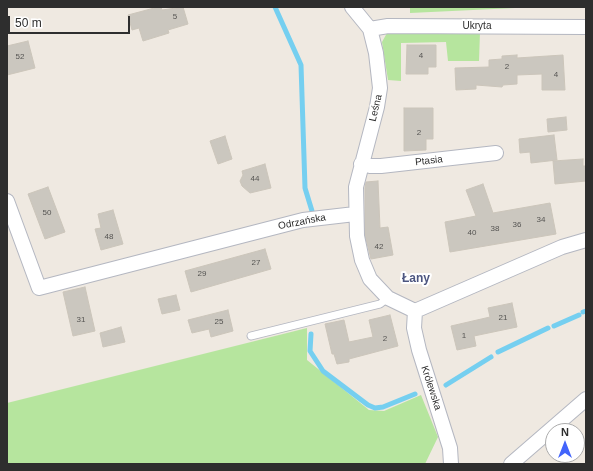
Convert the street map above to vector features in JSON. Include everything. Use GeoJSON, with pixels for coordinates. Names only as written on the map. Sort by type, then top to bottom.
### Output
{"type":"FeatureCollection","features":[{"type":"Feature","properties":{"kind":"street","name":"Leśna"},"geometry":{"type":"LineString","coordinates":[[352,7],[370,29],[376,53],[380,88],[377,107],[356,187],[355,214]]}},
{"type":"Feature","properties":{"kind":"street","name":"Ukryta"},"geometry":{"type":"LineString","coordinates":[[370,29],[388,26],[585,25]]}},
{"type":"Feature","properties":{"kind":"street","name":"Ptasia"},"geometry":{"type":"LineString","coordinates":[[361,164],[381,166],[496,154]]}},
{"type":"Feature","properties":{"kind":"street","name":"Odrzańska"},"geometry":{"type":"LineString","coordinates":[[7,201],[39,288],[303,220],[355,214]]}},
{"type":"Feature","properties":{"kind":"street"},"geometry":{"type":"LineString","coordinates":[[355,214],[357,236],[362,260],[370,280],[388,298],[415,311],[562,247],[586,240]]}},
{"type":"Feature","properties":{"kind":"street","name":"Królewska"},"geometry":{"type":"LineString","coordinates":[[415,311],[414,328],[419,350],[450,448],[451,464]]}},
{"type":"Feature","properties":{"kind":"street"},"geometry":{"type":"LineString","coordinates":[[511,464],[586,399]]}},
{"type":"Feature","properties":{"kind":"lane"},"geometry":{"type":"LineString","coordinates":[[251,336],[380,304],[388,298]]}},
{"type":"Feature","properties":{"kind":"green space"},"geometry":{"type":"Polygon","coordinates":[[[410,7],[536,7],[410,13],[410,7]]]}},
{"type":"Feature","properties":{"kind":"green space"},"geometry":{"type":"Polygon","coordinates":[[[480,32],[479,61],[448,61],[446,42],[401,43],[401,81],[388,80],[382,42],[387,33],[480,32]]]}},
{"type":"Feature","properties":{"kind":"green space"},"geometry":{"type":"Polygon","coordinates":[[[307,328],[307,360],[369,410],[384,411],[421,395],[438,437],[425,464],[7,464],[7,403],[307,328]]]}},
{"type":"Feature","properties":{"kind":"building"},"geometry":{"type":"Polygon","coordinates":[[[161,7],[162,10],[183,7],[188,24],[168,30],[169,33],[143,41],[139,28],[132,30],[128,15],[161,7]]]}},
{"type":"Feature","properties":{"kind":"building"},"geometry":{"type":"Polygon","coordinates":[[[28,41],[35,68],[7,75],[7,46],[28,41]]]}},
{"type":"Feature","properties":{"kind":"building"},"geometry":{"type":"Polygon","coordinates":[[[407,45],[436,45],[436,67],[428,67],[428,74],[406,74],[407,45]]]}},
{"type":"Feature","properties":{"kind":"building"},"geometry":{"type":"Polygon","coordinates":[[[517,55],[517,58],[563,55],[565,90],[542,90],[542,74],[517,75],[517,84],[503,85],[502,87],[476,85],[476,89],[456,90],[455,68],[489,67],[489,60],[502,59],[502,56],[517,55]]]}},
{"type":"Feature","properties":{"kind":"building"},"geometry":{"type":"Polygon","coordinates":[[[404,108],[433,108],[433,139],[426,139],[426,150],[404,151],[404,108]]]}},
{"type":"Feature","properties":{"kind":"building"},"geometry":{"type":"Polygon","coordinates":[[[566,117],[567,130],[548,132],[547,119],[566,117]]]}},
{"type":"Feature","properties":{"kind":"building"},"geometry":{"type":"Polygon","coordinates":[[[554,135],[557,160],[531,163],[530,152],[520,153],[519,139],[554,135]]]}},
{"type":"Feature","properties":{"kind":"building"},"geometry":{"type":"Polygon","coordinates":[[[225,136],[232,159],[218,164],[210,141],[225,136]]]}},
{"type":"Feature","properties":{"kind":"building"},"geometry":{"type":"Polygon","coordinates":[[[583,159],[583,166],[586,166],[586,181],[555,184],[553,161],[583,159]]]}},
{"type":"Feature","properties":{"kind":"building"},"geometry":{"type":"Polygon","coordinates":[[[265,164],[271,188],[250,193],[242,186],[240,181],[243,175],[242,171],[265,164]]]}},
{"type":"Feature","properties":{"kind":"building"},"geometry":{"type":"Polygon","coordinates":[[[378,181],[380,228],[388,227],[393,255],[371,259],[365,235],[365,188],[366,182],[378,181]]]}},
{"type":"Feature","properties":{"kind":"building"},"geometry":{"type":"Polygon","coordinates":[[[483,184],[493,213],[550,203],[556,234],[450,252],[445,222],[476,216],[466,190],[483,184]]]}},
{"type":"Feature","properties":{"kind":"building"},"geometry":{"type":"Polygon","coordinates":[[[48,187],[65,232],[45,239],[28,194],[48,187]]]}},
{"type":"Feature","properties":{"kind":"building"},"geometry":{"type":"Polygon","coordinates":[[[113,210],[123,244],[101,250],[95,229],[101,228],[98,214],[113,210]]]}},
{"type":"Feature","properties":{"kind":"building"},"geometry":{"type":"Polygon","coordinates":[[[265,249],[271,269],[191,292],[185,271],[265,249]]]}},
{"type":"Feature","properties":{"kind":"building"},"geometry":{"type":"Polygon","coordinates":[[[85,287],[95,331],[73,336],[63,292],[85,287]]]}},
{"type":"Feature","properties":{"kind":"building"},"geometry":{"type":"Polygon","coordinates":[[[176,295],[180,310],[162,314],[158,299],[176,295]]]}},
{"type":"Feature","properties":{"kind":"building"},"geometry":{"type":"Polygon","coordinates":[[[512,303],[517,327],[474,336],[476,346],[457,350],[451,326],[490,317],[488,308],[512,303]]]}},
{"type":"Feature","properties":{"kind":"building"},"geometry":{"type":"Polygon","coordinates":[[[228,310],[233,331],[211,337],[209,329],[192,333],[188,320],[228,310]]]}},
{"type":"Feature","properties":{"kind":"building"},"geometry":{"type":"Polygon","coordinates":[[[390,315],[398,346],[349,359],[349,362],[337,364],[334,354],[332,354],[325,324],[344,320],[349,342],[373,337],[369,320],[390,315]]]}},
{"type":"Feature","properties":{"kind":"building"},"geometry":{"type":"Polygon","coordinates":[[[121,327],[125,342],[103,347],[100,333],[121,327]]]}},
{"type":"Feature","properties":{"kind":"waterway"},"geometry":{"type":"LineString","coordinates":[[275,7],[301,65],[305,188],[312,211]]}},
{"type":"Feature","properties":{"kind":"waterway"},"geometry":{"type":"LineString","coordinates":[[554,326],[579,315]]}},
{"type":"Feature","properties":{"kind":"waterway"},"geometry":{"type":"LineString","coordinates":[[498,352],[548,328]]}},
{"type":"Feature","properties":{"kind":"waterway"},"geometry":{"type":"LineString","coordinates":[[311,334],[310,351],[323,371],[368,405],[375,408],[383,407],[415,394]]}},
{"type":"Feature","properties":{"kind":"waterway"},"geometry":{"type":"LineString","coordinates":[[446,385],[491,357]]}},
{"type":"Feature","properties":{"kind":"district","name":"Łany"},"geometry":{"type":"Point","coordinates":[416,279]}}]}
